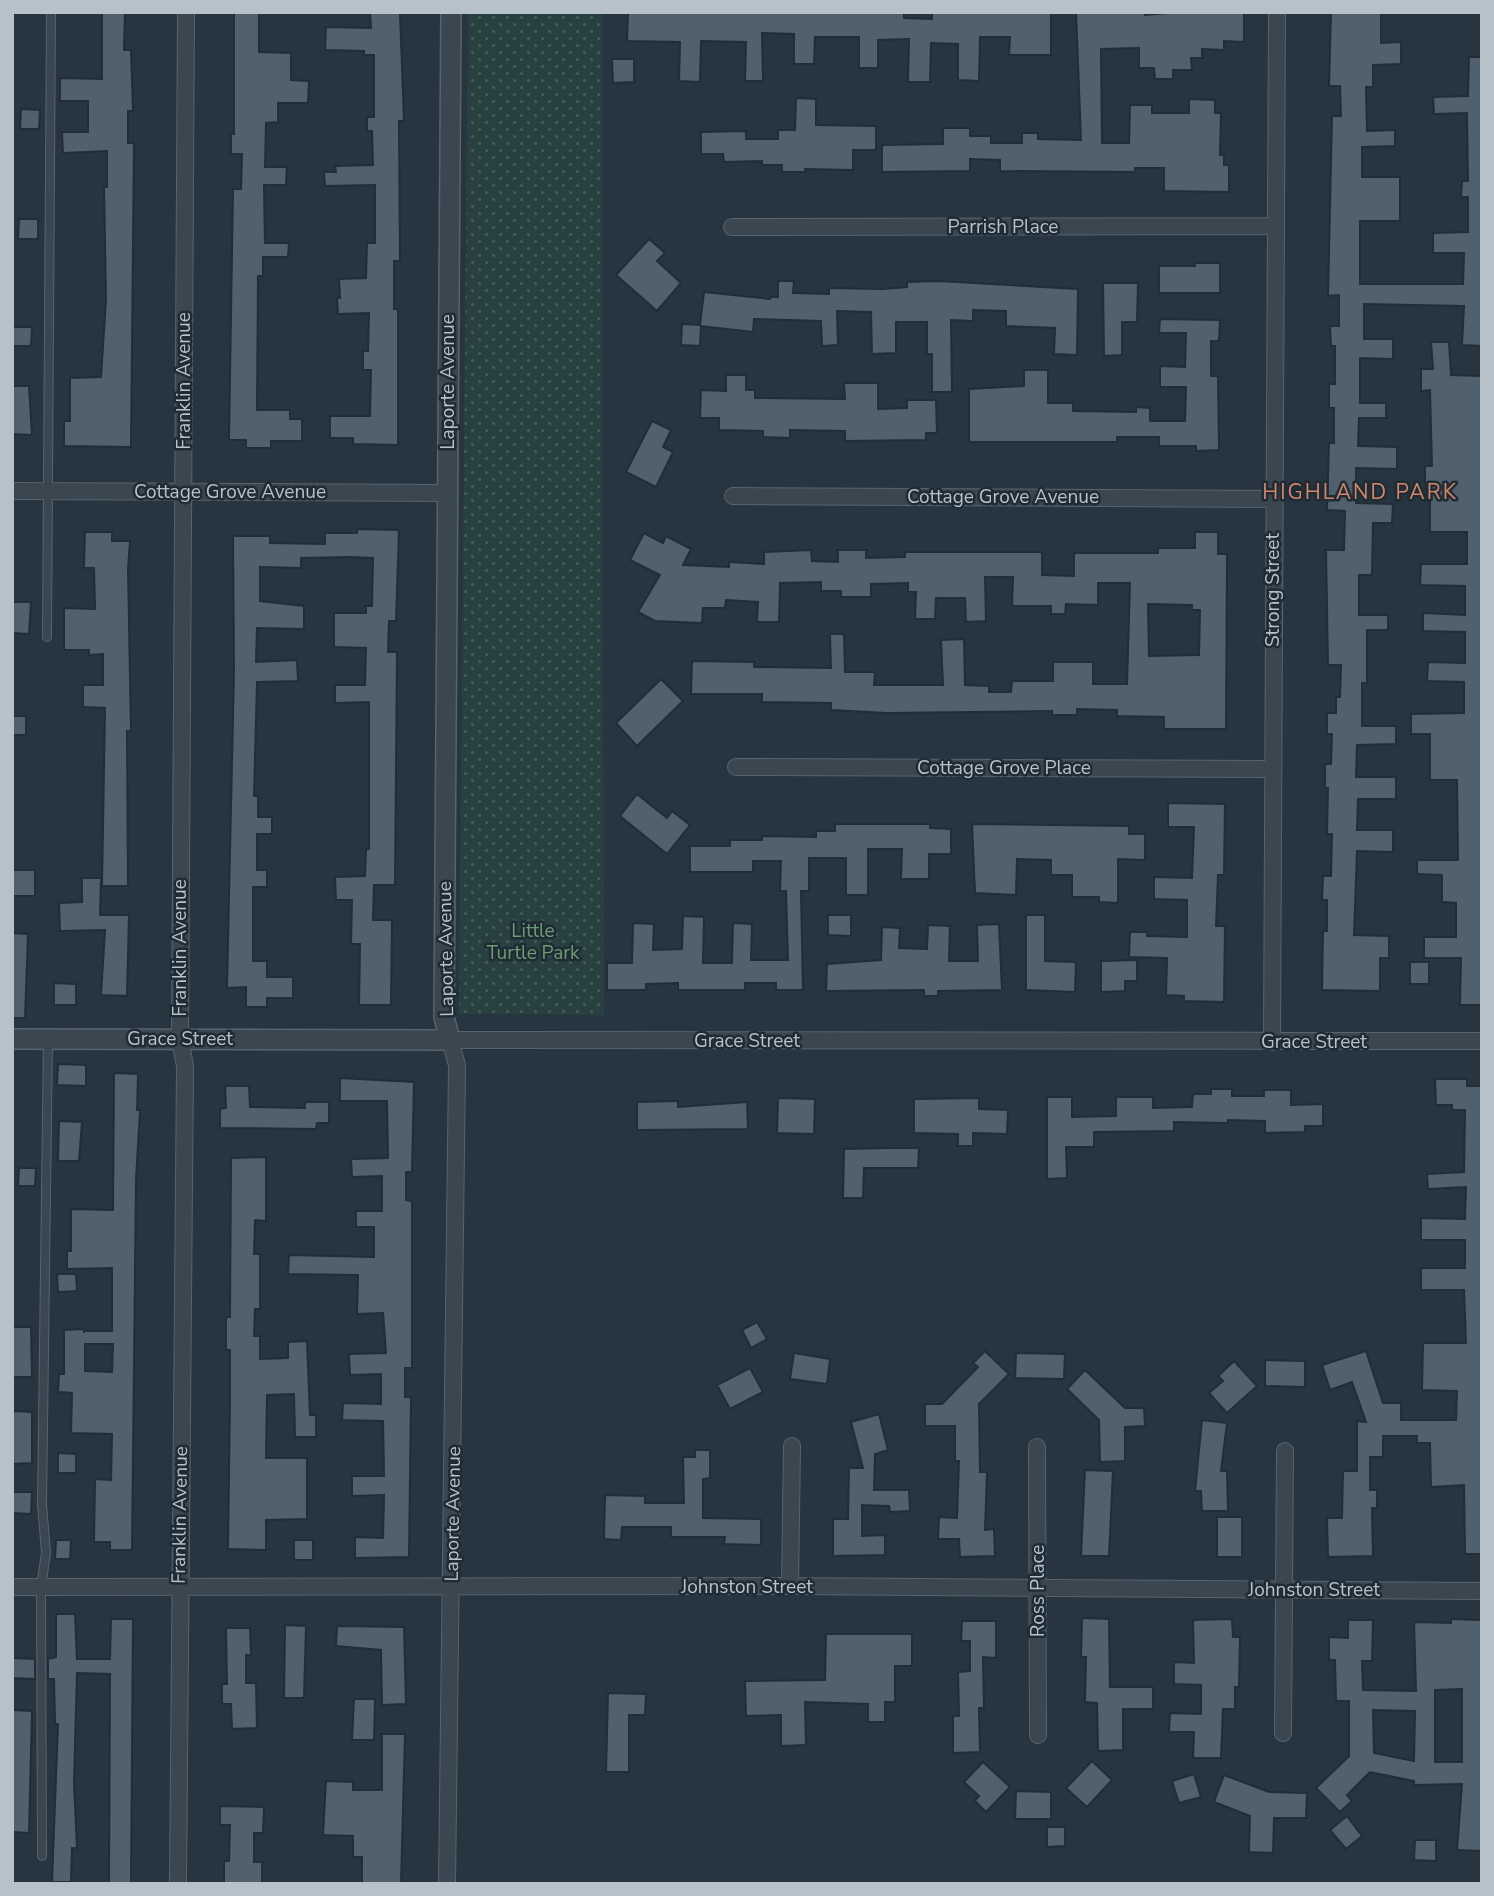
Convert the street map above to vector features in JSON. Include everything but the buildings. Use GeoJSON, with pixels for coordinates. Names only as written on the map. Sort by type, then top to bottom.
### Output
{"type":"FeatureCollection","features":[{"type":"Feature","properties":{"kind":"street","name":"Franklin Avenue"},"geometry":{"type":"LineString","coordinates":[[178,1884],[185,1066],[180,1039],[186,12]]}},
{"type":"Feature","properties":{"kind":"street","name":"Laporte Avenue"},"geometry":{"type":"LineString","coordinates":[[447,1884],[457,1065],[444,1017],[451,12]]}},
{"type":"Feature","properties":{"kind":"street","name":"Strong Street"},"geometry":{"type":"LineString","coordinates":[[1272,1042],[1271,769],[1277,12]]}},
{"type":"Feature","properties":{"kind":"street","name":"Parrish Place"},"geometry":{"type":"LineString","coordinates":[[732,227],[1275,226]]}},
{"type":"Feature","properties":{"kind":"street","name":"Cottage Grove Avenue"},"geometry":{"type":"LineString","coordinates":[[12,491],[447,493]]}},
{"type":"Feature","properties":{"kind":"street","name":"Cottage Grove Avenue"},"geometry":{"type":"LineString","coordinates":[[733,496],[1273,499]]}},
{"type":"Feature","properties":{"kind":"street","name":"Cottage Grove Place"},"geometry":{"type":"LineString","coordinates":[[736,767],[1271,769]]}},
{"type":"Feature","properties":{"kind":"street","name":"Grace Street"},"geometry":{"type":"LineString","coordinates":[[12,1039],[1482,1041]]}},
{"type":"Feature","properties":{"kind":"street"},"geometry":{"type":"LineString","coordinates":[[790,1586],[792,1446]]}},
{"type":"Feature","properties":{"kind":"street","name":"Ross Place"},"geometry":{"type":"LineString","coordinates":[[1037,1447],[1038,1735]]}},
{"type":"Feature","properties":{"kind":"street"},"geometry":{"type":"LineString","coordinates":[[1283,1733],[1285,1451]]}},
{"type":"Feature","properties":{"kind":"street","name":"Johnston Street"},"geometry":{"type":"LineString","coordinates":[[12,1587],[790,1586],[1482,1591]]}},
{"type":"Feature","properties":{"kind":"lane"},"geometry":{"type":"LineString","coordinates":[[47,636],[51,12]]}},
{"type":"Feature","properties":{"kind":"lane"},"geometry":{"type":"LineString","coordinates":[[42,1856],[41,1587],[46,1553],[42,1504],[48,1039]]}},
{"type":"Feature","properties":{"kind":"green space","name":"Little Turtle Park"},"geometry":{"type":"Polygon","coordinates":[[[468,12],[602,12],[604,1015],[459,1014],[468,12]]]}},
{"type":"Feature","properties":{"kind":"district","name":"HIGHLAND PARK"},"geometry":{"type":"Point","coordinates":[1360,492]}}]}
